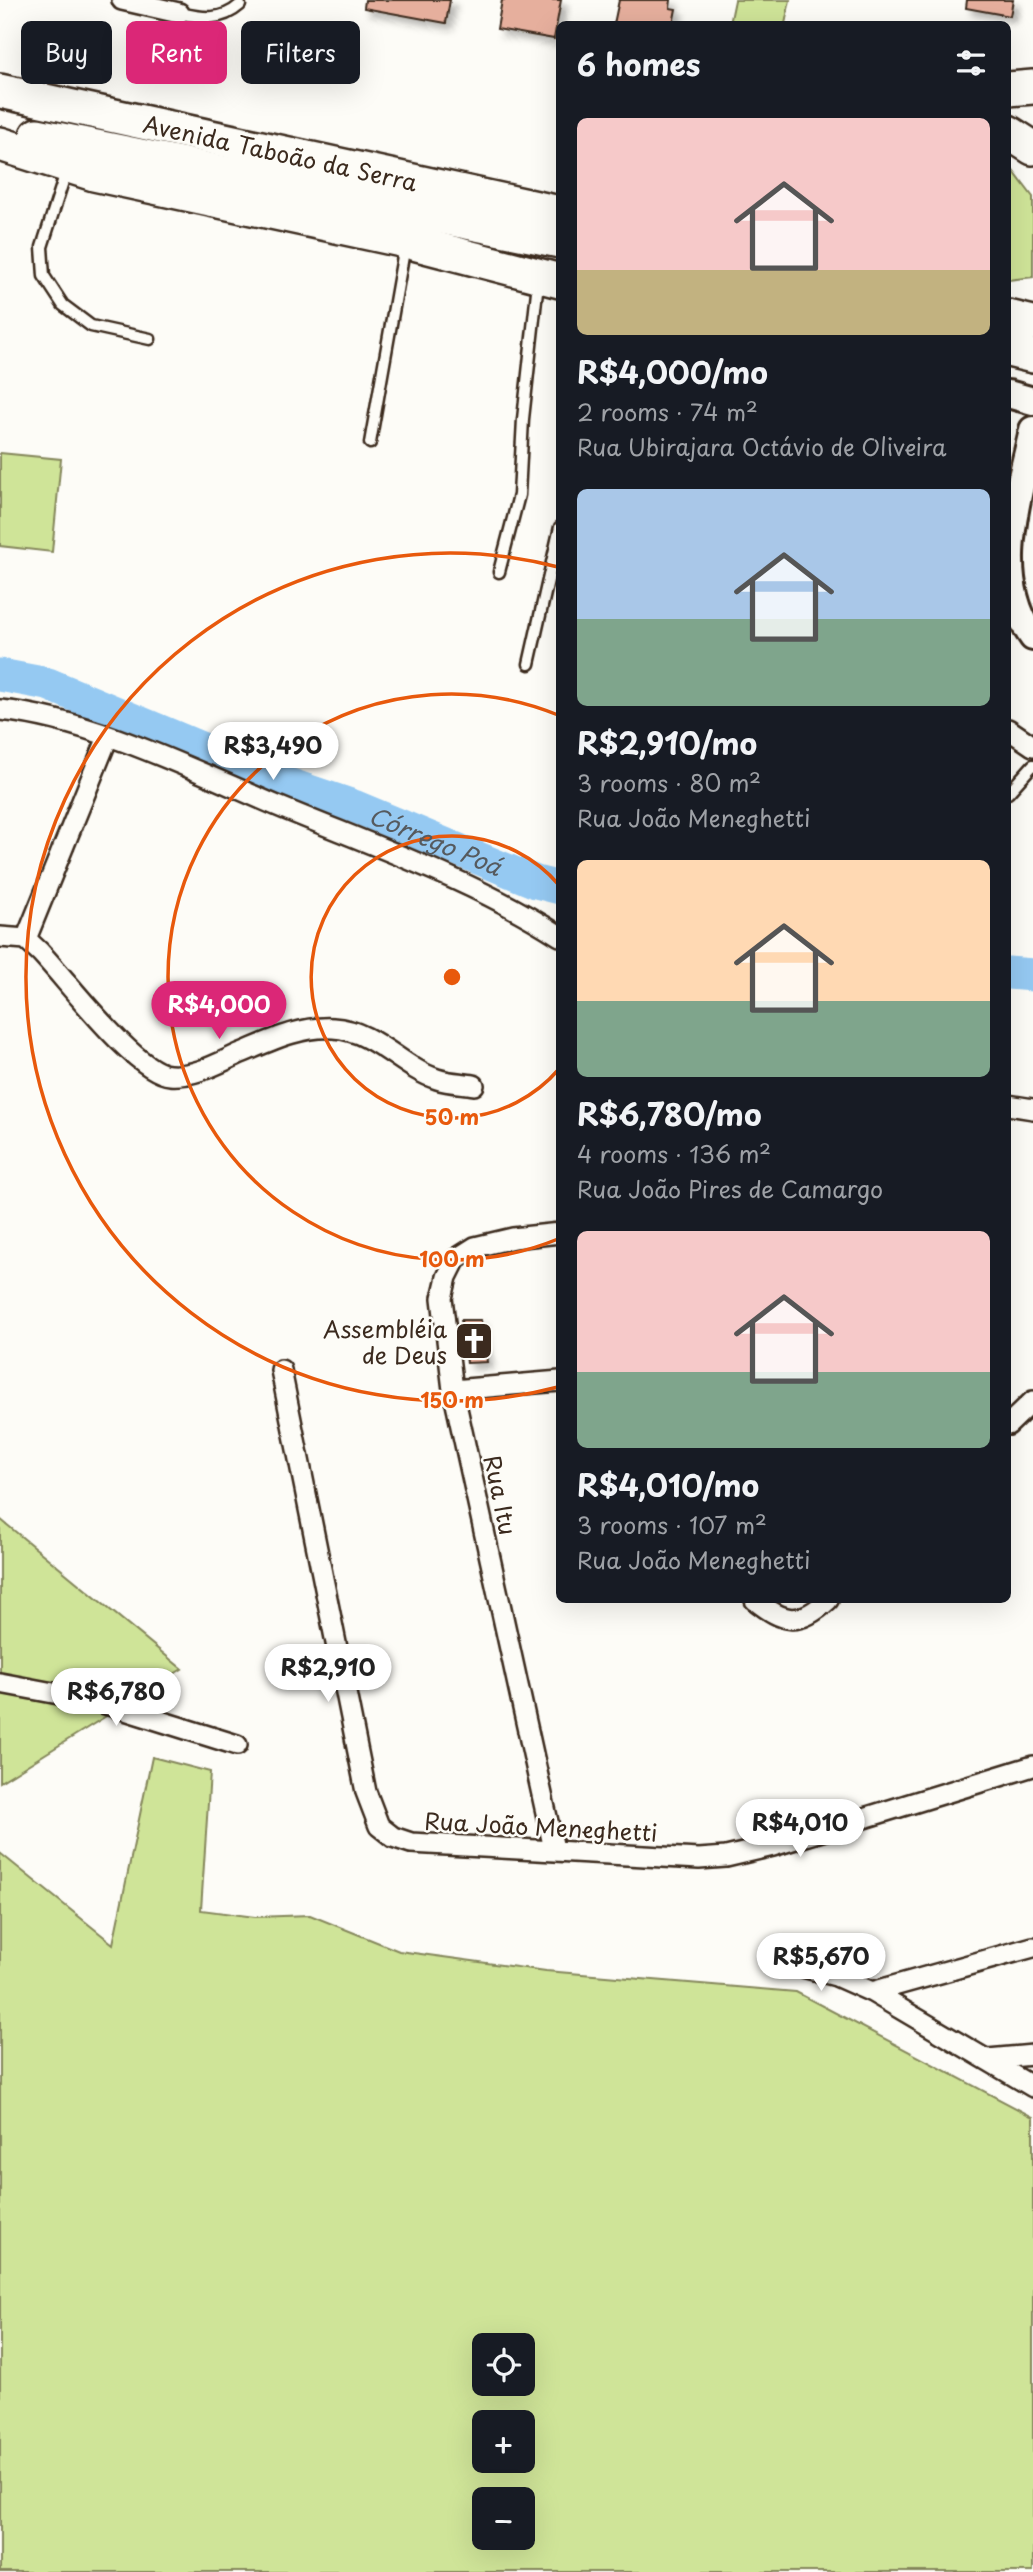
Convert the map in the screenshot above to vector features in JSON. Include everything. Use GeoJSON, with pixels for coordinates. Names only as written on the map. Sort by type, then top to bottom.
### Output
{"type":"FeatureCollection","features":[{"type":"Feature","properties":{"kind":"highway"},"geometry":{"type":"LineString","coordinates":[[1011,89],[1033,88]]}},
{"type":"Feature","properties":{"kind":"highway","name":"Avenida Taboão da Serra"},"geometry":{"type":"LineString","coordinates":[[0,91],[556,212]]}},
{"type":"Feature","properties":{"kind":"highway","name":"Avenida Taboão da Serra"},"geometry":{"type":"LineString","coordinates":[[0,127],[556,240]]}},
{"type":"Feature","properties":{"kind":"highway"},"geometry":{"type":"LineString","coordinates":[[1011,134],[1033,148]]}},
{"type":"Feature","properties":{"kind":"highway"},"geometry":{"type":"LineString","coordinates":[[0,145],[94,174],[406,242],[550,278]]}},
{"type":"Feature","properties":{"kind":"highway"},"geometry":{"type":"LineString","coordinates":[[1011,318],[1033,323]]}},
{"type":"Feature","properties":{"kind":"highway"},"geometry":{"type":"LineString","coordinates":[[1011,351],[1033,356]]}},
{"type":"Feature","properties":{"kind":"main road"},"geometry":{"type":"LineString","coordinates":[[1011,395],[1033,401]]}},
{"type":"Feature","properties":{"kind":"main road"},"geometry":{"type":"LineString","coordinates":[[1011,557],[1012,537],[1033,430]]}},
{"type":"Feature","properties":{"kind":"main road"},"geometry":{"type":"LineString","coordinates":[[1011,581],[1023,624],[1033,637]]}},
{"type":"Feature","properties":{"kind":"street"},"geometry":{"type":"LineString","coordinates":[[122,0],[179,13]]}},
{"type":"Feature","properties":{"kind":"street"},"geometry":{"type":"LineString","coordinates":[[0,710],[35,713],[108,737],[417,864],[528,916],[556,934]]}},
{"type":"Feature","properties":{"kind":"street"},"geometry":{"type":"LineString","coordinates":[[1011,731],[1033,746]]}},
{"type":"Feature","properties":{"kind":"street"},"geometry":{"type":"LineString","coordinates":[[26,939],[108,737]]}},
{"type":"Feature","properties":{"kind":"street"},"geometry":{"type":"LineString","coordinates":[[0,937],[26,939],[131,1053],[148,1068],[159,1072],[169,1075],[197,1072],[276,1038],[308,1029],[334,1028],[361,1035],[436,1079],[474,1085]]}},
{"type":"Feature","properties":{"kind":"street"},"geometry":{"type":"LineString","coordinates":[[1011,1105],[1033,1109]]}},
{"type":"Feature","properties":{"kind":"street","name":"Rua Itu"},"geometry":{"type":"LineString","coordinates":[[554,1849],[453,1390],[442,1298],[447,1277],[456,1259],[474,1247],[513,1238],[556,1233]]}},
{"type":"Feature","properties":{"kind":"street","name":"Rua João Meneghetti"},"geometry":{"type":"LineString","coordinates":[[281,1370],[366,1792],[379,1826],[393,1837],[411,1843],[554,1849],[675,1859],[726,1857],[773,1846],[1033,1766]]}},
{"type":"Feature","properties":{"kind":"street"},"geometry":{"type":"LineString","coordinates":[[453,1390],[556,1381]]}},
{"type":"Feature","properties":{"kind":"street"},"geometry":{"type":"LineString","coordinates":[[1011,1422],[1033,1401]]}},
{"type":"Feature","properties":{"kind":"street"},"geometry":{"type":"LineString","coordinates":[[759,1603],[773,1614],[788,1620],[800,1619],[815,1612],[825,1603]]}},
{"type":"Feature","properties":{"kind":"street"},"geometry":{"type":"LineString","coordinates":[[0,1683],[96,1701],[237,1745]]}},
{"type":"Feature","properties":{"kind":"street"},"geometry":{"type":"LineString","coordinates":[[872,1992],[1033,1947]]}},
{"type":"Feature","properties":{"kind":"street"},"geometry":{"type":"LineString","coordinates":[[780,1961],[836,1976],[872,1992],[1033,2087]]}},
{"type":"Feature","properties":{"kind":"street"},"geometry":{"type":"LineString","coordinates":[[988,2059],[1033,2055]]}},
{"type":"Feature","properties":{"kind":"lane"},"geometry":{"type":"LineString","coordinates":[[179,13],[215,18],[229,14],[240,5]]}},
{"type":"Feature","properties":{"kind":"lane"},"geometry":{"type":"LineString","coordinates":[[68,164],[42,247],[44,276],[63,305],[91,326],[150,340]]}},
{"type":"Feature","properties":{"kind":"lane"},"geometry":{"type":"LineString","coordinates":[[370,443],[406,242]]}},
{"type":"Feature","properties":{"kind":"lane"},"geometry":{"type":"LineString","coordinates":[[499,572],[519,495],[523,419],[550,278]]}},
{"type":"Feature","properties":{"kind":"lane"},"geometry":{"type":"LineString","coordinates":[[529,664],[556,545]]}},
{"type":"Feature","properties":{"kind":"lane"},"geometry":{"type":"LineString","coordinates":[[1011,789],[1033,765]]}},
{"type":"Feature","properties":{"kind":"lane"},"geometry":{"type":"LineString","coordinates":[[1011,776],[1018,781]]}},
{"type":"Feature","properties":{"kind":"green space"},"geometry":{"type":"Polygon","coordinates":[[[735,0],[790,0],[786,21],[731,21],[735,0]]]}},
{"type":"Feature","properties":{"kind":"green space"},"geometry":{"type":"Polygon","coordinates":[[[1011,168],[1033,197],[1033,277],[1011,280],[1011,168]]]}},
{"type":"Feature","properties":{"kind":"green space"},"geometry":{"type":"Polygon","coordinates":[[[0,453],[61,459],[52,552],[0,546],[0,453]]]}},
{"type":"Feature","properties":{"kind":"green space"},"geometry":{"type":"Polygon","coordinates":[[[0,1519],[182,1669],[0,1782],[0,1519]]]}},
{"type":"Feature","properties":{"kind":"green space"},"geometry":{"type":"Polygon","coordinates":[[[152,1757],[210,1772],[201,1910],[255,1917],[310,1915],[399,1951],[546,1971],[796,1992],[1033,2117],[1033,2572],[0,2572],[0,1853],[113,1944],[152,1757]]]}},
{"type":"Feature","properties":{"kind":"building"},"geometry":{"type":"Polygon","coordinates":[[[365,0],[450,0],[446,23],[364,8],[365,0]]]}},
{"type":"Feature","properties":{"kind":"building"},"geometry":{"type":"Polygon","coordinates":[[[502,0],[561,0],[554,39],[497,29],[502,0]]]}},
{"type":"Feature","properties":{"kind":"building"},"geometry":{"type":"Polygon","coordinates":[[[619,0],[671,0],[670,8],[676,9],[674,21],[615,21],[619,0]]]}},
{"type":"Feature","properties":{"kind":"building"},"geometry":{"type":"Polygon","coordinates":[[[967,0],[1013,0],[1010,16],[966,8],[967,0]]]}},
{"type":"Feature","properties":{"kind":"building","name":"Assembléia de Deus"},"geometry":{"type":"Polygon","coordinates":[[[461,1320],[481,1320],[487,1362],[467,1363],[461,1320]]]}},
{"type":"Feature","properties":{"kind":"waterway","name":"Córrego Poá"},"geometry":{"type":"LineString","coordinates":[[0,675],[48,684],[279,781],[356,807],[536,882],[556,887]]}},
{"type":"Feature","properties":{"kind":"waterway","name":"Córrego Poá"},"geometry":{"type":"LineString","coordinates":[[1011,973],[1033,975]]}},
{"type":"Feature","properties":{"kind":"place","name":"Assembléia de Deus"},"geometry":{"type":"Point","coordinates":[474,1341]}}]}
